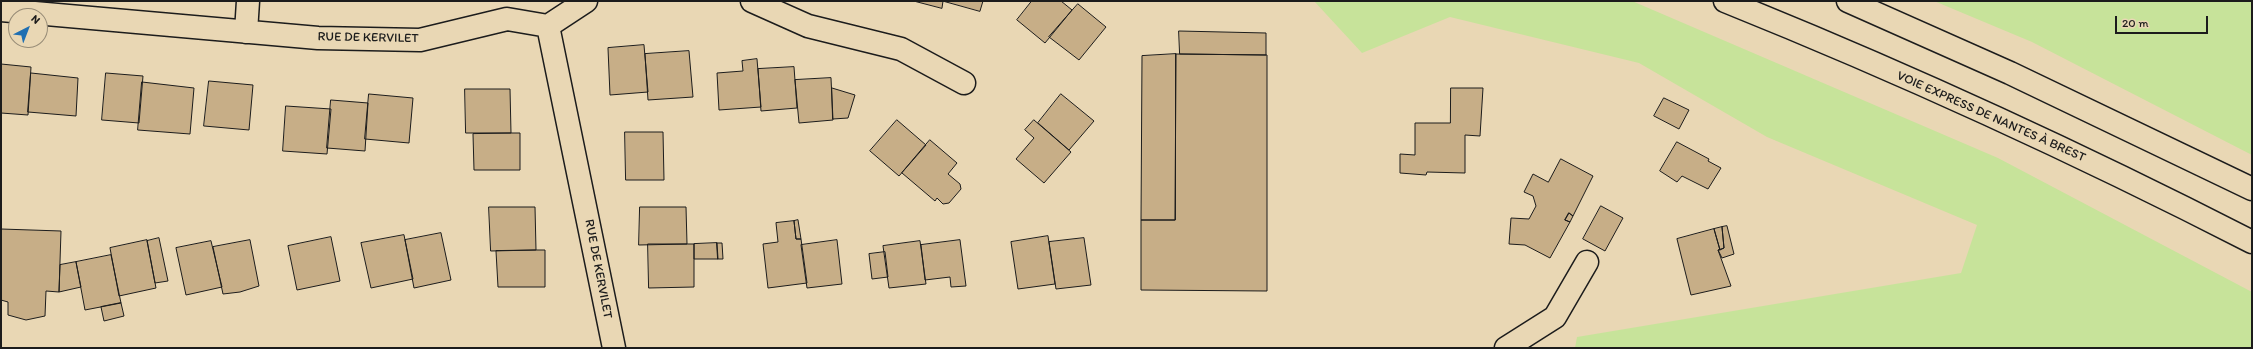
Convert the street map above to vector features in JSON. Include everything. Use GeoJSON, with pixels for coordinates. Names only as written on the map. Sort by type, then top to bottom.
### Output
{"type":"FeatureCollection","features":[{"type":"Feature","properties":{"kind":"main road"},"geometry":{"type":"LineString","coordinates":[[246,32],[248,1]]}},
{"type":"Feature","properties":{"kind":"main road"},"geometry":{"type":"LineString","coordinates":[[548,26],[586,1]]}},
{"type":"Feature","properties":{"kind":"main road"},"geometry":{"type":"LineString","coordinates":[[752,1],[808,26],[901,50],[964,83]]}},
{"type":"Feature","properties":{"kind":"main road","name":"VOIE EXPRESS DE NANTES À BREST"},"geometry":{"type":"LineString","coordinates":[[1725,1],[1996,118],[2156,193],[2252,242]]}},
{"type":"Feature","properties":{"kind":"main road"},"geometry":{"type":"LineString","coordinates":[[1848,1],[2010,73],[2252,189]]}},
{"type":"Feature","properties":{"kind":"main road","name":"RUE DE KERVILET"},"geometry":{"type":"LineString","coordinates":[[1,10],[318,38],[420,40],[507,19],[548,26],[614,348]]}},
{"type":"Feature","properties":{"kind":"main road"},"geometry":{"type":"LineString","coordinates":[[1506,348],[1555,317],[1587,262]]}},
{"type":"Feature","properties":{"kind":"green space"},"geometry":{"type":"Polygon","coordinates":[[[1314,1],[1632,1],[1998,158],[2252,292],[2252,348],[1575,348],[1577,337],[1961,273],[1977,225],[1767,137],[1639,63],[1450,17],[1362,53],[1314,1]]]}},
{"type":"Feature","properties":{"kind":"green space"},"geometry":{"type":"Polygon","coordinates":[[[1934,1],[2252,1],[2252,155],[2032,42],[1934,1]]]}},
{"type":"Feature","properties":{"kind":"building"},"geometry":{"type":"Polygon","coordinates":[[[914,1],[943,1],[942,8],[914,1]]]}},
{"type":"Feature","properties":{"kind":"building"},"geometry":{"type":"Polygon","coordinates":[[[943,1],[983,1],[980,11],[943,1]]]}},
{"type":"Feature","properties":{"kind":"building"},"geometry":{"type":"Polygon","coordinates":[[[1032,1],[1061,1],[1072,10],[1045,43],[1017,20],[1032,1]]]}},
{"type":"Feature","properties":{"kind":"building"},"geometry":{"type":"Polygon","coordinates":[[[1078,4],[1106,27],[1079,60],[1049,37],[1078,4]]]}},
{"type":"Feature","properties":{"kind":"building"},"geometry":{"type":"Polygon","coordinates":[[[1179,31],[1266,33],[1266,55],[1180,54],[1179,31]]]}},
{"type":"Feature","properties":{"kind":"building"},"geometry":{"type":"Polygon","coordinates":[[[644,45],[648,92],[610,95],[608,48],[644,45]]]}},
{"type":"Feature","properties":{"kind":"building"},"geometry":{"type":"Polygon","coordinates":[[[689,51],[693,97],[648,100],[645,54],[689,51]]]}},
{"type":"Feature","properties":{"kind":"building"},"geometry":{"type":"Polygon","coordinates":[[[1176,54],[1175,220],[1141,220],[1142,56],[1176,54]]]}},
{"type":"Feature","properties":{"kind":"building"},"geometry":{"type":"Polygon","coordinates":[[[1176,54],[1267,55],[1267,291],[1141,290],[1141,220],[1175,220],[1176,54]]]}},
{"type":"Feature","properties":{"kind":"building"},"geometry":{"type":"Polygon","coordinates":[[[757,59],[761,107],[719,110],[717,73],[743,71],[742,61],[757,59]]]}},
{"type":"Feature","properties":{"kind":"building"},"geometry":{"type":"Polygon","coordinates":[[[1,64],[31,67],[28,115],[1,113],[1,64]]]}},
{"type":"Feature","properties":{"kind":"building"},"geometry":{"type":"Polygon","coordinates":[[[794,67],[797,108],[761,111],[758,69],[794,67]]]}},
{"type":"Feature","properties":{"kind":"building"},"geometry":{"type":"Polygon","coordinates":[[[31,73],[78,78],[76,116],[28,112],[31,73]]]}},
{"type":"Feature","properties":{"kind":"building"},"geometry":{"type":"Polygon","coordinates":[[[106,73],[143,76],[139,123],[102,120],[106,73]]]}},
{"type":"Feature","properties":{"kind":"building"},"geometry":{"type":"Polygon","coordinates":[[[831,78],[833,120],[799,123],[795,80],[831,78]]]}},
{"type":"Feature","properties":{"kind":"building"},"geometry":{"type":"Polygon","coordinates":[[[209,81],[253,85],[249,130],[204,126],[209,81]]]}},
{"type":"Feature","properties":{"kind":"building"},"geometry":{"type":"Polygon","coordinates":[[[142,82],[194,88],[190,134],[138,130],[142,82]]]}},
{"type":"Feature","properties":{"kind":"building"},"geometry":{"type":"Polygon","coordinates":[[[832,88],[855,95],[848,118],[833,119],[832,88]]]}},
{"type":"Feature","properties":{"kind":"building"},"geometry":{"type":"Polygon","coordinates":[[[1451,88],[1483,88],[1480,136],[1465,135],[1465,173],[1427,172],[1426,175],[1400,173],[1400,154],[1415,155],[1415,123],[1450,123],[1451,88]]]}},
{"type":"Feature","properties":{"kind":"building"},"geometry":{"type":"Polygon","coordinates":[[[465,89],[510,89],[511,133],[466,133],[465,89]]]}},
{"type":"Feature","properties":{"kind":"building"},"geometry":{"type":"Polygon","coordinates":[[[369,94],[413,98],[409,143],[365,139],[369,94]]]}},
{"type":"Feature","properties":{"kind":"building"},"geometry":{"type":"Polygon","coordinates":[[[1061,94],[1094,121],[1069,150],[1038,123],[1061,94]]]}},
{"type":"Feature","properties":{"kind":"building"},"geometry":{"type":"Polygon","coordinates":[[[1664,98],[1689,110],[1679,129],[1654,116],[1664,98]]]}},
{"type":"Feature","properties":{"kind":"building"},"geometry":{"type":"Polygon","coordinates":[[[331,100],[368,103],[365,151],[327,148],[331,100]]]}},
{"type":"Feature","properties":{"kind":"building"},"geometry":{"type":"Polygon","coordinates":[[[286,106],[331,109],[327,154],[283,151],[286,106]]]}},
{"type":"Feature","properties":{"kind":"building"},"geometry":{"type":"Polygon","coordinates":[[[897,120],[926,145],[899,176],[870,151],[897,120]]]}},
{"type":"Feature","properties":{"kind":"building"},"geometry":{"type":"Polygon","coordinates":[[[1034,120],[1071,152],[1044,183],[1016,159],[1034,138],[1025,130],[1034,120]]]}},
{"type":"Feature","properties":{"kind":"building"},"geometry":{"type":"Polygon","coordinates":[[[625,132],[663,132],[664,180],[626,180],[625,132]]]}},
{"type":"Feature","properties":{"kind":"building"},"geometry":{"type":"Polygon","coordinates":[[[520,133],[520,170],[474,170],[473,134],[520,133]]]}},
{"type":"Feature","properties":{"kind":"building"},"geometry":{"type":"Polygon","coordinates":[[[930,140],[957,163],[948,174],[960,184],[961,189],[949,203],[943,204],[937,198],[935,201],[902,173],[930,140]]]}},
{"type":"Feature","properties":{"kind":"building"},"geometry":{"type":"Polygon","coordinates":[[[1677,142],[1709,159],[1708,161],[1721,168],[1708,189],[1682,176],[1677,182],[1660,171],[1677,142]]]}},
{"type":"Feature","properties":{"kind":"building"},"geometry":{"type":"Polygon","coordinates":[[[1561,159],[1593,176],[1573,216],[1569,213],[1565,220],[1570,222],[1550,258],[1525,245],[1509,244],[1511,218],[1529,219],[1536,206],[1533,196],[1524,192],[1533,174],[1548,182],[1561,159]]]}},
{"type":"Feature","properties":{"kind":"building"},"geometry":{"type":"Polygon","coordinates":[[[1601,206],[1623,218],[1605,251],[1583,239],[1601,206]]]}},
{"type":"Feature","properties":{"kind":"building"},"geometry":{"type":"Polygon","coordinates":[[[489,207],[535,207],[536,250],[491,251],[489,207]]]}},
{"type":"Feature","properties":{"kind":"building"},"geometry":{"type":"Polygon","coordinates":[[[640,207],[686,207],[687,244],[639,245],[640,207]]]}},
{"type":"Feature","properties":{"kind":"building"},"geometry":{"type":"Polygon","coordinates":[[[1569,213],[1573,216],[1570,222],[1565,220],[1569,213]]]}},
{"type":"Feature","properties":{"kind":"building"},"geometry":{"type":"Polygon","coordinates":[[[798,220],[801,239],[796,239],[794,221],[798,220]]]}},
{"type":"Feature","properties":{"kind":"building"},"geometry":{"type":"Polygon","coordinates":[[[794,221],[796,239],[801,239],[807,283],[768,288],[763,244],[778,242],[776,223],[794,221]]]}},
{"type":"Feature","properties":{"kind":"building"},"geometry":{"type":"Polygon","coordinates":[[[1727,226],[1734,254],[1722,258],[1718,250],[1724,248],[1722,227],[1727,226]]]}},
{"type":"Feature","properties":{"kind":"building"},"geometry":{"type":"Polygon","coordinates":[[[1722,227],[1724,248],[1720,250],[1714,229],[1722,227]]]}},
{"type":"Feature","properties":{"kind":"building"},"geometry":{"type":"Polygon","coordinates":[[[1,229],[61,231],[59,292],[46,291],[45,316],[26,320],[8,315],[8,302],[1,300],[1,229]]]}},
{"type":"Feature","properties":{"kind":"building"},"geometry":{"type":"Polygon","coordinates":[[[1714,229],[1720,250],[1718,250],[1731,286],[1691,295],[1677,239],[1714,229]]]}},
{"type":"Feature","properties":{"kind":"building"},"geometry":{"type":"Polygon","coordinates":[[[441,233],[451,280],[414,288],[405,240],[441,233]]]}},
{"type":"Feature","properties":{"kind":"building"},"geometry":{"type":"Polygon","coordinates":[[[404,235],[413,279],[371,288],[361,243],[404,235]]]}},
{"type":"Feature","properties":{"kind":"building"},"geometry":{"type":"Polygon","coordinates":[[[1048,236],[1055,284],[1018,289],[1011,242],[1048,236]]]}},
{"type":"Feature","properties":{"kind":"building"},"geometry":{"type":"Polygon","coordinates":[[[331,237],[340,281],[297,290],[288,246],[331,237]]]}},
{"type":"Feature","properties":{"kind":"building"},"geometry":{"type":"Polygon","coordinates":[[[159,238],[168,281],[155,283],[147,241],[159,238]]]}},
{"type":"Feature","properties":{"kind":"building"},"geometry":{"type":"Polygon","coordinates":[[[1084,238],[1091,285],[1056,289],[1049,242],[1084,238]]]}},
{"type":"Feature","properties":{"kind":"building"},"geometry":{"type":"Polygon","coordinates":[[[147,240],[156,288],[119,296],[110,248],[147,240]]]}},
{"type":"Feature","properties":{"kind":"building"},"geometry":{"type":"Polygon","coordinates":[[[250,240],[259,286],[240,292],[223,294],[213,247],[250,240]]]}},
{"type":"Feature","properties":{"kind":"building"},"geometry":{"type":"Polygon","coordinates":[[[837,240],[842,284],[807,288],[801,245],[837,240]]]}},
{"type":"Feature","properties":{"kind":"building"},"geometry":{"type":"Polygon","coordinates":[[[960,240],[966,286],[951,287],[950,277],[925,280],[921,245],[960,240]]]}},
{"type":"Feature","properties":{"kind":"building"},"geometry":{"type":"Polygon","coordinates":[[[211,241],[222,287],[186,295],[176,248],[211,241]]]}},
{"type":"Feature","properties":{"kind":"building"},"geometry":{"type":"Polygon","coordinates":[[[920,241],[926,284],[889,288],[883,246],[920,241]]]}},
{"type":"Feature","properties":{"kind":"building"},"geometry":{"type":"Polygon","coordinates":[[[717,243],[722,243],[723,259],[718,259],[717,243]]]}},
{"type":"Feature","properties":{"kind":"building"},"geometry":{"type":"Polygon","coordinates":[[[717,243],[718,259],[694,259],[694,244],[717,243]]]}},
{"type":"Feature","properties":{"kind":"building"},"geometry":{"type":"Polygon","coordinates":[[[648,244],[694,244],[694,287],[649,288],[648,244]]]}},
{"type":"Feature","properties":{"kind":"building"},"geometry":{"type":"Polygon","coordinates":[[[545,250],[545,287],[498,287],[496,251],[545,250]]]}},
{"type":"Feature","properties":{"kind":"building"},"geometry":{"type":"Polygon","coordinates":[[[885,252],[888,277],[872,279],[869,254],[885,252]]]}},
{"type":"Feature","properties":{"kind":"building"},"geometry":{"type":"Polygon","coordinates":[[[111,255],[121,303],[85,310],[76,262],[111,255]]]}},
{"type":"Feature","properties":{"kind":"building"},"geometry":{"type":"Polygon","coordinates":[[[76,262],[81,287],[59,292],[60,265],[76,262]]]}},
{"type":"Feature","properties":{"kind":"building"},"geometry":{"type":"Polygon","coordinates":[[[121,303],[124,316],[104,321],[101,307],[121,303]]]}}]}
